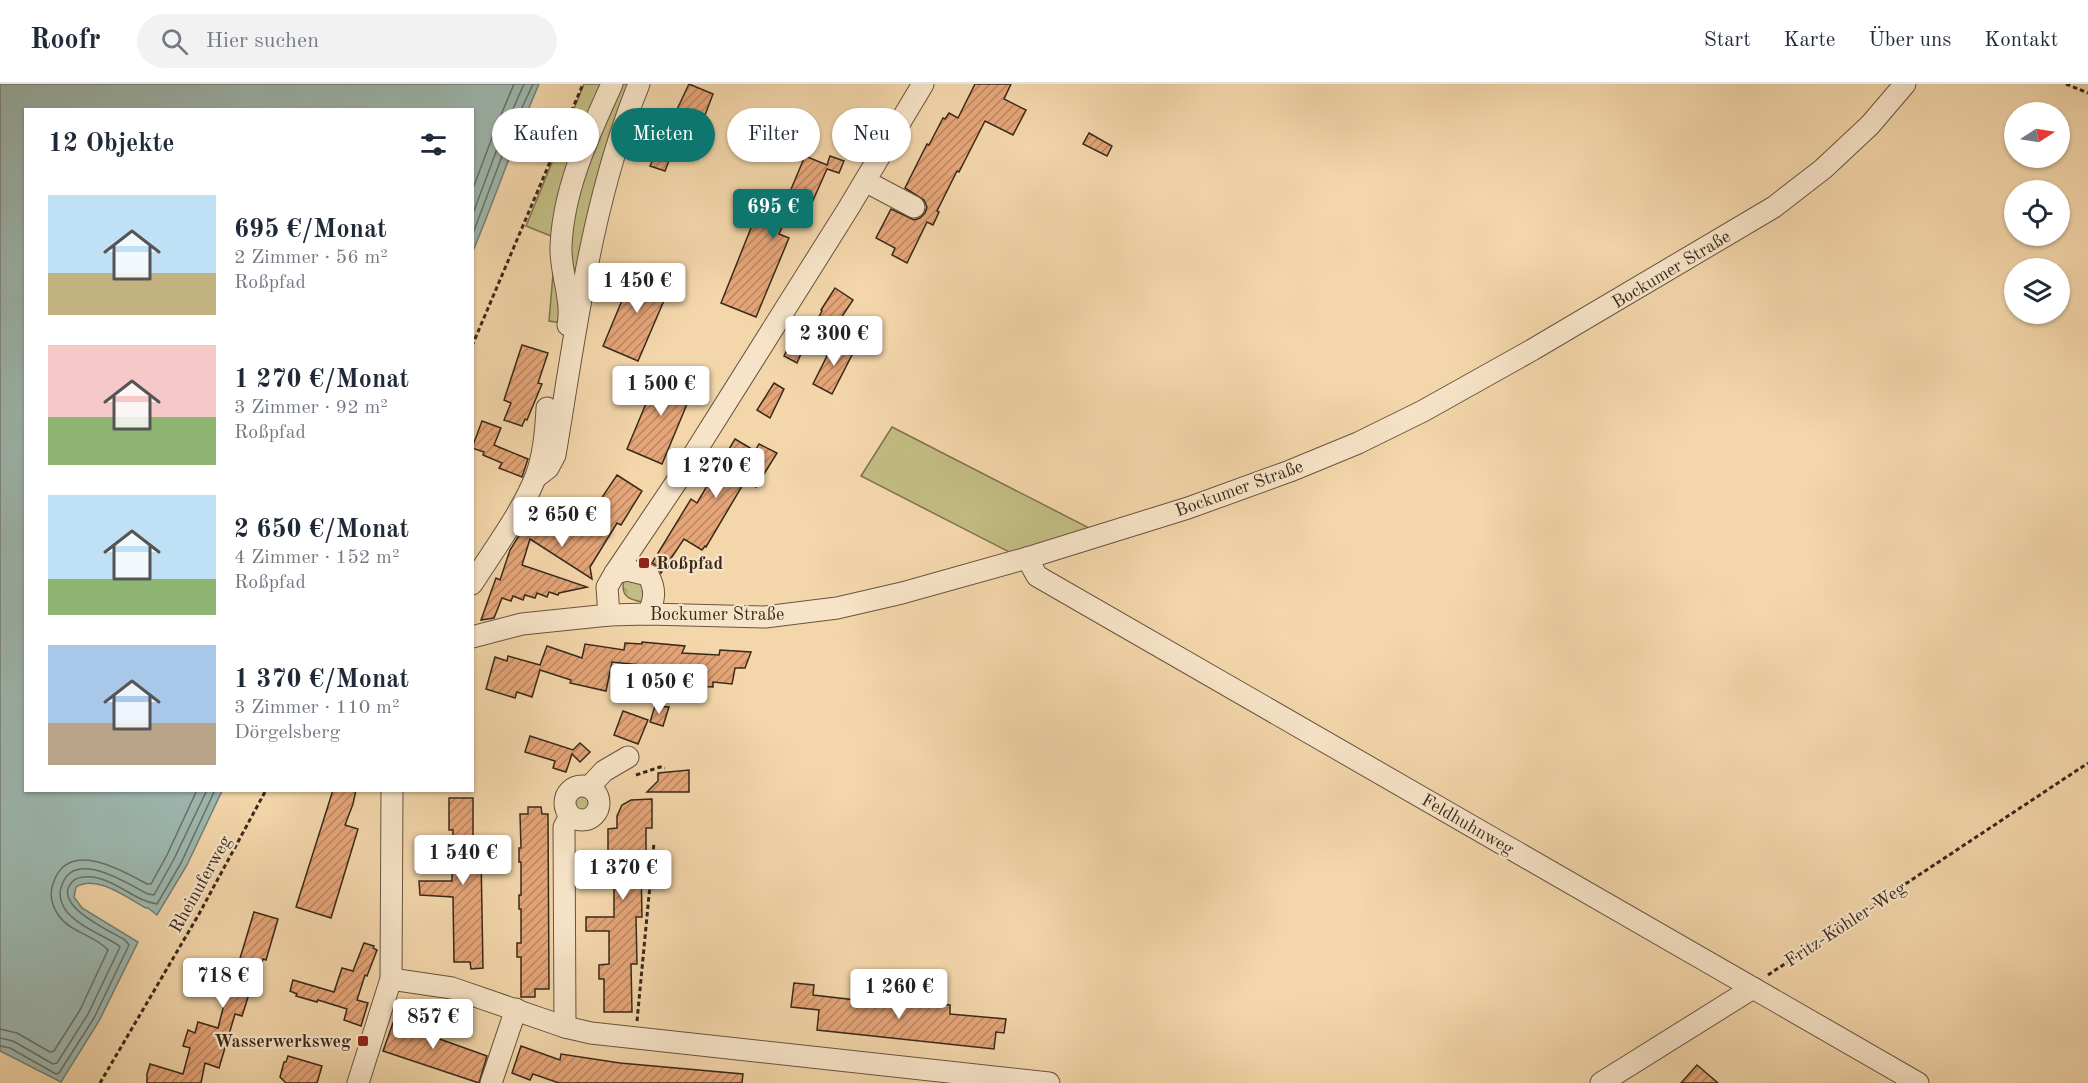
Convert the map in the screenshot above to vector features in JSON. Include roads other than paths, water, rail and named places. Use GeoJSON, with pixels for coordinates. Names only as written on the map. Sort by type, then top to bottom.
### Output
{"type":"FeatureCollection","features":[{"type":"Feature","properties":{"kind":"street"},"geometry":{"type":"LineString","coordinates":[[474,581],[518,511],[536,477],[546,411],[551,415],[555,408],[569,320],[561,252],[564,212],[587,141],[612,84]]}},
{"type":"Feature","properties":{"kind":"street"},"geometry":{"type":"LineString","coordinates":[[536,477],[548,468],[555,455],[596,226],[618,145],[639,84]]}},
{"type":"Feature","properties":{"kind":"street"},"geometry":{"type":"LineString","coordinates":[[609,615],[607,587],[615,573],[677,481],[923,84]]}},
{"type":"Feature","properties":{"kind":"street","name":"Bockumer Straße"},"geometry":{"type":"LineString","coordinates":[[474,637],[522,624],[609,615],[765,618],[837,608],[902,593],[1027,558],[1188,508],[1290,471],[1358,443],[1423,411],[1774,207],[1823,169],[1870,125],[1905,84]]}},
{"type":"Feature","properties":{"kind":"street"},"geometry":{"type":"LineString","coordinates":[[865,181],[914,207]]}},
{"type":"Feature","properties":{"kind":"street","name":"Feldhuhnweg"},"geometry":{"type":"LineString","coordinates":[[1027,558],[1037,576],[1918,1083]]}},
{"type":"Feature","properties":{"kind":"street"},"geometry":{"type":"LineString","coordinates":[[615,573],[627,570],[648,575],[653,585],[654,599],[648,614]]}},
{"type":"Feature","properties":{"kind":"street"},"geometry":{"type":"LineString","coordinates":[[565,1027],[564,826],[570,816],[565,805],[568,793],[577,787],[589,787],[604,771],[628,757]]}},
{"type":"Feature","properties":{"kind":"street"},"geometry":{"type":"LineString","coordinates":[[358,1083],[391,979],[392,792]]}},
{"type":"Feature","properties":{"kind":"street"},"geometry":{"type":"LineString","coordinates":[[391,979],[452,988],[565,1027],[591,1033],[1048,1083]]}},
{"type":"Feature","properties":{"kind":"street"},"geometry":{"type":"LineString","coordinates":[[1601,1083],[1753,988]]}},
{"type":"Feature","properties":{"kind":"street"},"geometry":{"type":"LineString","coordinates":[[491,1083],[516,1009]]}},
{"type":"Feature","properties":{"kind":"water"},"geometry":{"type":"Polygon","coordinates":[[[0,84],[539,84],[529,108],[492,108],[492,162],[508,162],[474,248],[474,108],[24,108],[24,792],[222,792],[187,865],[157,915],[148,908],[102,885],[93,883],[76,887],[74,897],[82,908],[138,942],[99,1021],[61,1082],[0,1051],[0,84]]]}},
{"type":"Feature","properties":{"kind":"place","name":"Roßpfad"},"geometry":{"type":"Point","coordinates":[644,563]}},
{"type":"Feature","properties":{"kind":"place","name":"Wasserwerksweg"},"geometry":{"type":"Point","coordinates":[363,1041]}}]}
